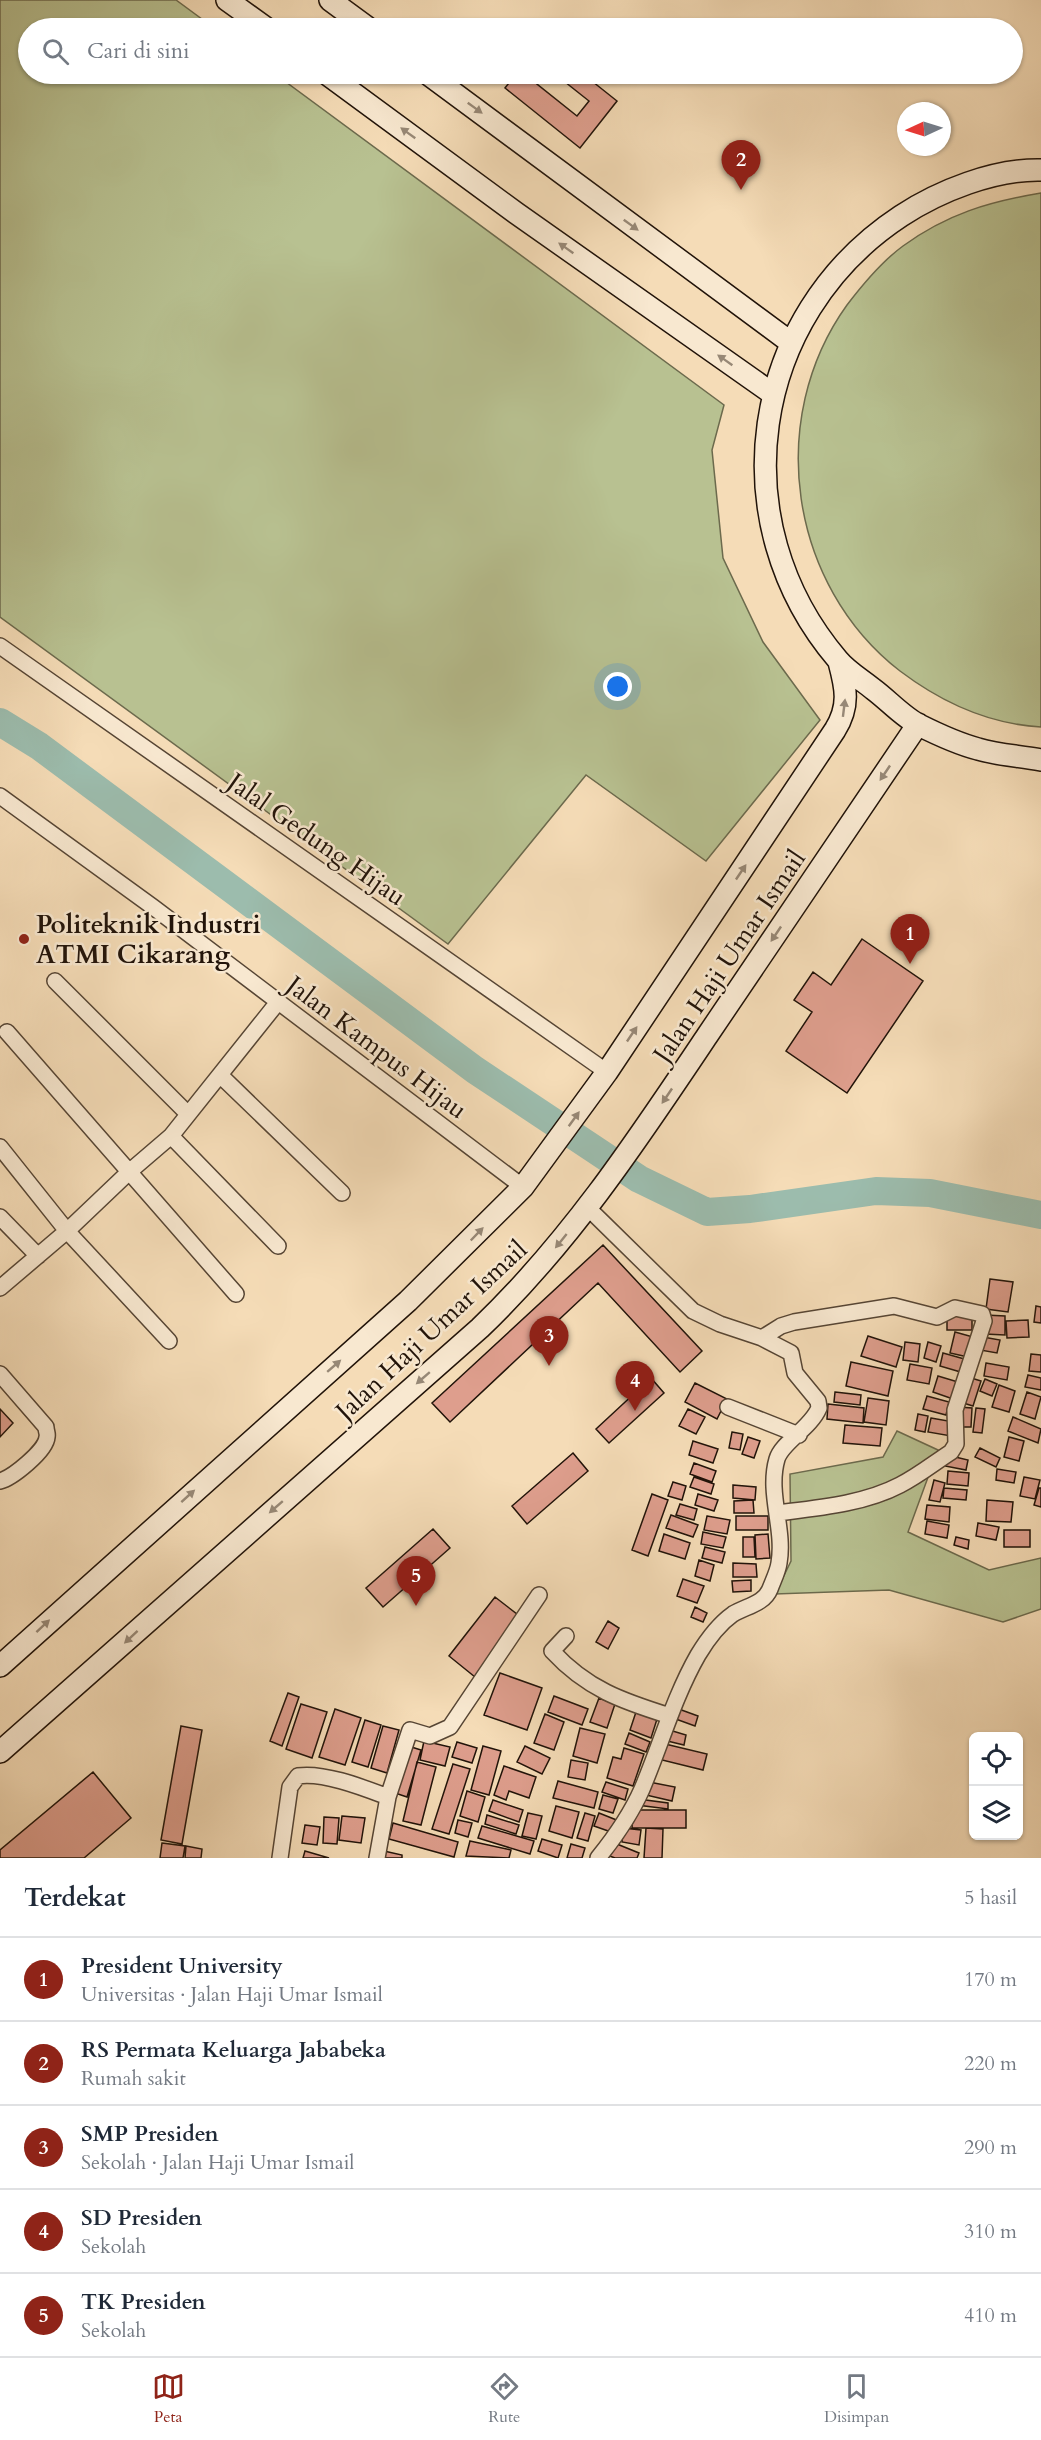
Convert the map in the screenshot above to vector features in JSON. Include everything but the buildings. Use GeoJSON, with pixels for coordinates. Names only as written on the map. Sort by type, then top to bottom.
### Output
{"type":"FeatureCollection","features":[{"type":"Feature","properties":{"kind":"main road"},"geometry":{"type":"LineString","coordinates":[[227,0],[252,18]]}},
{"type":"Feature","properties":{"kind":"main road"},"geometry":{"type":"LineString","coordinates":[[330,0],[354,18]]}},
{"type":"Feature","properties":{"kind":"main road"},"geometry":{"type":"LineString","coordinates":[[341,84],[516,213],[773,394]]}},
{"type":"Feature","properties":{"kind":"main road"},"geometry":{"type":"LineString","coordinates":[[442,84],[790,342]]}},
{"type":"Feature","properties":{"kind":"main road"},"geometry":{"type":"LineString","coordinates":[[1041,170],[976,180],[923,202],[876,233],[842,264],[813,301],[790,342],[773,394],[765,441],[765,489],[773,536],[788,581],[805,613],[839,662],[918,724],[978,749],[1041,760]]}},
{"type":"Feature","properties":{"kind":"main road","name":"Jalan Haji Umar Ismail"},"geometry":{"type":"LineString","coordinates":[[0,1666],[408,1301],[523,1186],[548,1155],[603,1077],[844,717],[844,682],[839,662]]}},
{"type":"Feature","properties":{"kind":"main road","name":"Jalan Haji Umar Ismail"},"geometry":{"type":"LineString","coordinates":[[0,1752],[480,1328],[531,1277],[592,1202],[643,1131],[918,724]]}},
{"type":"Feature","properties":{"kind":"street","name":"Jalal Gedung Hijau"},"geometry":{"type":"LineString","coordinates":[[0,646],[603,1077]]}},
{"type":"Feature","properties":{"kind":"street","name":"Jalan Kampus Hijau"},"geometry":{"type":"LineString","coordinates":[[0,796],[523,1186]]}},
{"type":"Feature","properties":{"kind":"street"},"geometry":{"type":"LineString","coordinates":[[55,981],[188,1114]]}},
{"type":"Feature","properties":{"kind":"street"},"geometry":{"type":"LineString","coordinates":[[0,1288],[67,1231],[171,1136],[278,1002]]}},
{"type":"Feature","properties":{"kind":"street"},"geometry":{"type":"LineString","coordinates":[[7,1032],[236,1294]]}},
{"type":"Feature","properties":{"kind":"street"},"geometry":{"type":"LineString","coordinates":[[221,1076],[342,1192]]}},
{"type":"Feature","properties":{"kind":"street"},"geometry":{"type":"LineString","coordinates":[[171,1136],[278,1246]]}},
{"type":"Feature","properties":{"kind":"street"},"geometry":{"type":"LineString","coordinates":[[0,1147],[67,1231],[169,1341]]}},
{"type":"Feature","properties":{"kind":"street"},"geometry":{"type":"LineString","coordinates":[[592,1202],[693,1311],[720,1324],[762,1338],[791,1353],[795,1373],[818,1401],[819,1408],[817,1414],[799,1435],[783,1446],[777,1457],[773,1475],[779,1563],[769,1592],[759,1601],[734,1614],[715,1631],[699,1653],[669,1716],[641,1791],[623,1824],[598,1858]]}},
{"type":"Feature","properties":{"kind":"street"},"geometry":{"type":"LineString","coordinates":[[0,1217],[38,1256]]}},
{"type":"Feature","properties":{"kind":"street"},"geometry":{"type":"LineString","coordinates":[[762,1338],[781,1326],[794,1322],[894,1306],[937,1317],[955,1308],[978,1311],[982,1314],[984,1321],[956,1410],[956,1444],[951,1452],[900,1485],[882,1493],[815,1508],[777,1513]]}},
{"type":"Feature","properties":{"kind":"street"},"geometry":{"type":"LineString","coordinates":[[0,1374],[46,1427],[47,1437],[45,1445],[21,1469],[0,1480]]}},
{"type":"Feature","properties":{"kind":"street"},"geometry":{"type":"LineString","coordinates":[[729,1407],[799,1435]]}},
{"type":"Feature","properties":{"kind":"street"},"geometry":{"type":"LineString","coordinates":[[377,1858],[388,1797],[410,1730],[430,1736],[450,1727],[538,1595]]}},
{"type":"Feature","properties":{"kind":"street"},"geometry":{"type":"LineString","coordinates":[[566,1636],[552,1651],[569,1670],[592,1687],[618,1700],[669,1716]]}},
{"type":"Feature","properties":{"kind":"street"},"geometry":{"type":"LineString","coordinates":[[280,1858],[290,1787],[298,1776],[314,1776],[362,1787],[388,1797]]}},
{"type":"Feature","properties":{"kind":"green space"},"geometry":{"type":"Polygon","coordinates":[[[0,0],[176,0],[200,18],[18,18],[18,84],[289,84],[724,405],[712,450],[723,558],[763,642],[820,720],[706,861],[586,775],[448,944],[0,617],[0,0]]]}},
{"type":"Feature","properties":{"kind":"green space"},"geometry":{"type":"Polygon","coordinates":[[[1041,193],[1041,727],[984,716],[949,702],[900,671],[862,635],[833,594],[813,547],[801,498],[798,448],[805,398],[821,350],[847,305],[880,266],[895,252],[936,225],[986,205],[1041,193]]]}},
{"type":"Feature","properties":{"kind":"green space"},"geometry":{"type":"Polygon","coordinates":[[[897,1431],[938,1450],[908,1532],[989,1570],[1041,1558],[1041,1609],[1003,1622],[889,1590],[775,1594],[791,1561],[790,1474],[883,1457],[897,1431]]]}},
{"type":"Feature","properties":{"kind":"waterway"},"geometry":{"type":"LineString","coordinates":[[0,722],[39,746],[475,1070],[639,1179],[707,1212],[750,1209],[876,1191],[930,1193],[1041,1215]]}},
{"type":"Feature","properties":{"kind":"place","name":"RS Permata Keluarga Jababeka"},"geometry":{"type":"Point","coordinates":[741,190]}},
{"type":"Feature","properties":{"kind":"place","name":"Politeknik Industri ATMI Cikarang"},"geometry":{"type":"Point","coordinates":[24,939]}},
{"type":"Feature","properties":{"kind":"place","name":"President University"},"geometry":{"type":"Point","coordinates":[910,964]}},
{"type":"Feature","properties":{"kind":"place","name":"SMP Presiden"},"geometry":{"type":"Point","coordinates":[549,1366]}},
{"type":"Feature","properties":{"kind":"place","name":"SD Presiden"},"geometry":{"type":"Point","coordinates":[635,1411]}},
{"type":"Feature","properties":{"kind":"place","name":"TK Presiden"},"geometry":{"type":"Point","coordinates":[416,1606]}}]}
